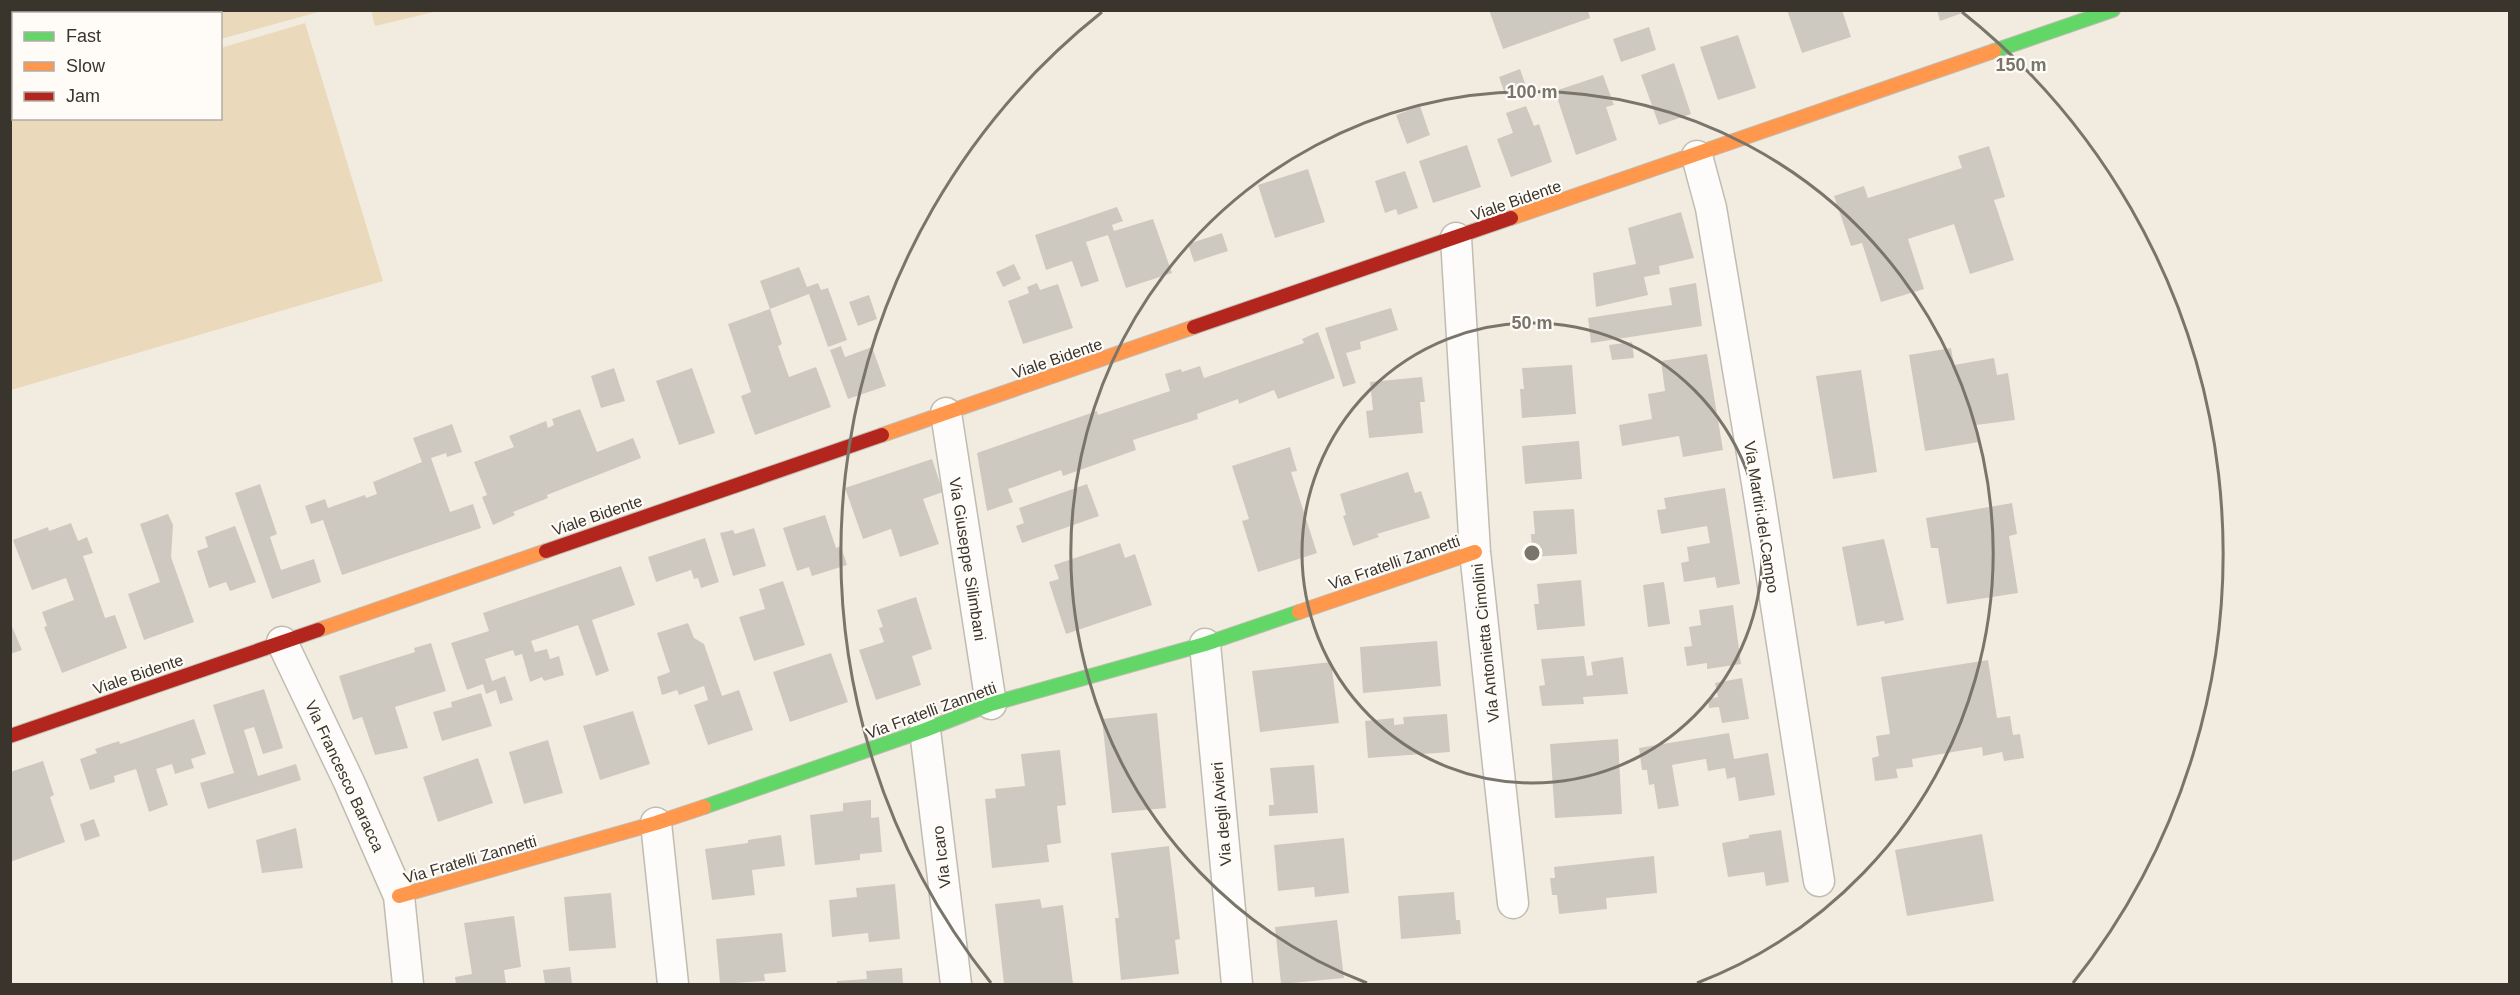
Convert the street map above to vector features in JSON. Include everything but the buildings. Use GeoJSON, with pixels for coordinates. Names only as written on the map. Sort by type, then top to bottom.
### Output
{"type":"FeatureCollection","features":[{"type":"Feature","properties":{"kind":"street","name":"Viale Bidente"},"geometry":{"type":"LineString","coordinates":[[10,736],[1697,156],[2113,10]]}},
{"type":"Feature","properties":{"kind":"street","name":"Via Martiri del Campo"},"geometry":{"type":"LineString","coordinates":[[1697,156],[1711,208],[1719,254],[1819,881]]}},
{"type":"Feature","properties":{"kind":"street","name":"Via Antonietta Cimolini"},"geometry":{"type":"LineString","coordinates":[[1456,238],[1474,552],[1513,903]]}},
{"type":"Feature","properties":{"kind":"street","name":"Via Giuseppe Silimbani"},"geometry":{"type":"LineString","coordinates":[[946,413],[991,704]]}},
{"type":"Feature","properties":{"kind":"street","name":"Via Fratelli Zannetti"},"geometry":{"type":"LineString","coordinates":[[399,896],[656,823],[925,730],[991,704],[1204,644],[1474,552]]}},
{"type":"Feature","properties":{"kind":"street","name":"Via Francesco Baracca"},"geometry":{"type":"LineString","coordinates":[[282,642],[349,782],[399,896],[408,984]]}},
{"type":"Feature","properties":{"kind":"street","name":"Via degli Avieri"},"geometry":{"type":"LineString","coordinates":[[1204,644],[1237,984]]}},
{"type":"Feature","properties":{"kind":"street","name":"Via Icaro"},"geometry":{"type":"LineString","coordinates":[[925,730],[956,984]]}},
{"type":"Feature","properties":{"kind":"street"},"geometry":{"type":"LineString","coordinates":[[656,823],[673,984]]}},
{"type":"Feature","properties":{"kind":"shaded area"},"geometry":{"type":"Polygon","coordinates":[[[11,10],[322,10],[222,39],[222,12],[12,12],[11,97],[11,10]]]}},
{"type":"Feature","properties":{"kind":"shaded area"},"geometry":{"type":"Polygon","coordinates":[[[371,10],[438,10],[438,11],[375,26],[371,10]]]}},
{"type":"Feature","properties":{"kind":"shaded area"},"geometry":{"type":"Polygon","coordinates":[[[305,23],[383,281],[11,390],[11,109],[12,120],[222,120],[222,48],[305,23]]]}},
{"type":"Feature","properties":{"kind":"traffic: fast"},"geometry":{"type":"LineString","coordinates":[[1994,51],[2113,10]]}},
{"type":"Feature","properties":{"kind":"traffic: fast"},"geometry":{"type":"LineString","coordinates":[[704,807],[925,730],[991,704],[1205,644],[1299,612]]}},
{"type":"Feature","properties":{"kind":"traffic: slow"},"geometry":{"type":"LineString","coordinates":[[1511,218],[1994,51]]}},
{"type":"Feature","properties":{"kind":"traffic: slow"},"geometry":{"type":"LineString","coordinates":[[882,435],[1194,327]]}},
{"type":"Feature","properties":{"kind":"traffic: slow"},"geometry":{"type":"LineString","coordinates":[[318,630],[546,551]]}},
{"type":"Feature","properties":{"kind":"traffic: slow"},"geometry":{"type":"LineString","coordinates":[[1299,612],[1475,552]]}},
{"type":"Feature","properties":{"kind":"traffic: slow"},"geometry":{"type":"LineString","coordinates":[[399,896],[656,823],[704,807]]}},
{"type":"Feature","properties":{"kind":"traffic: jam"},"geometry":{"type":"LineString","coordinates":[[1194,327],[1511,218]]}},
{"type":"Feature","properties":{"kind":"traffic: jam"},"geometry":{"type":"LineString","coordinates":[[546,551],[882,435]]}},
{"type":"Feature","properties":{"kind":"traffic: jam"},"geometry":{"type":"LineString","coordinates":[[10,736],[318,630]]}}]}
